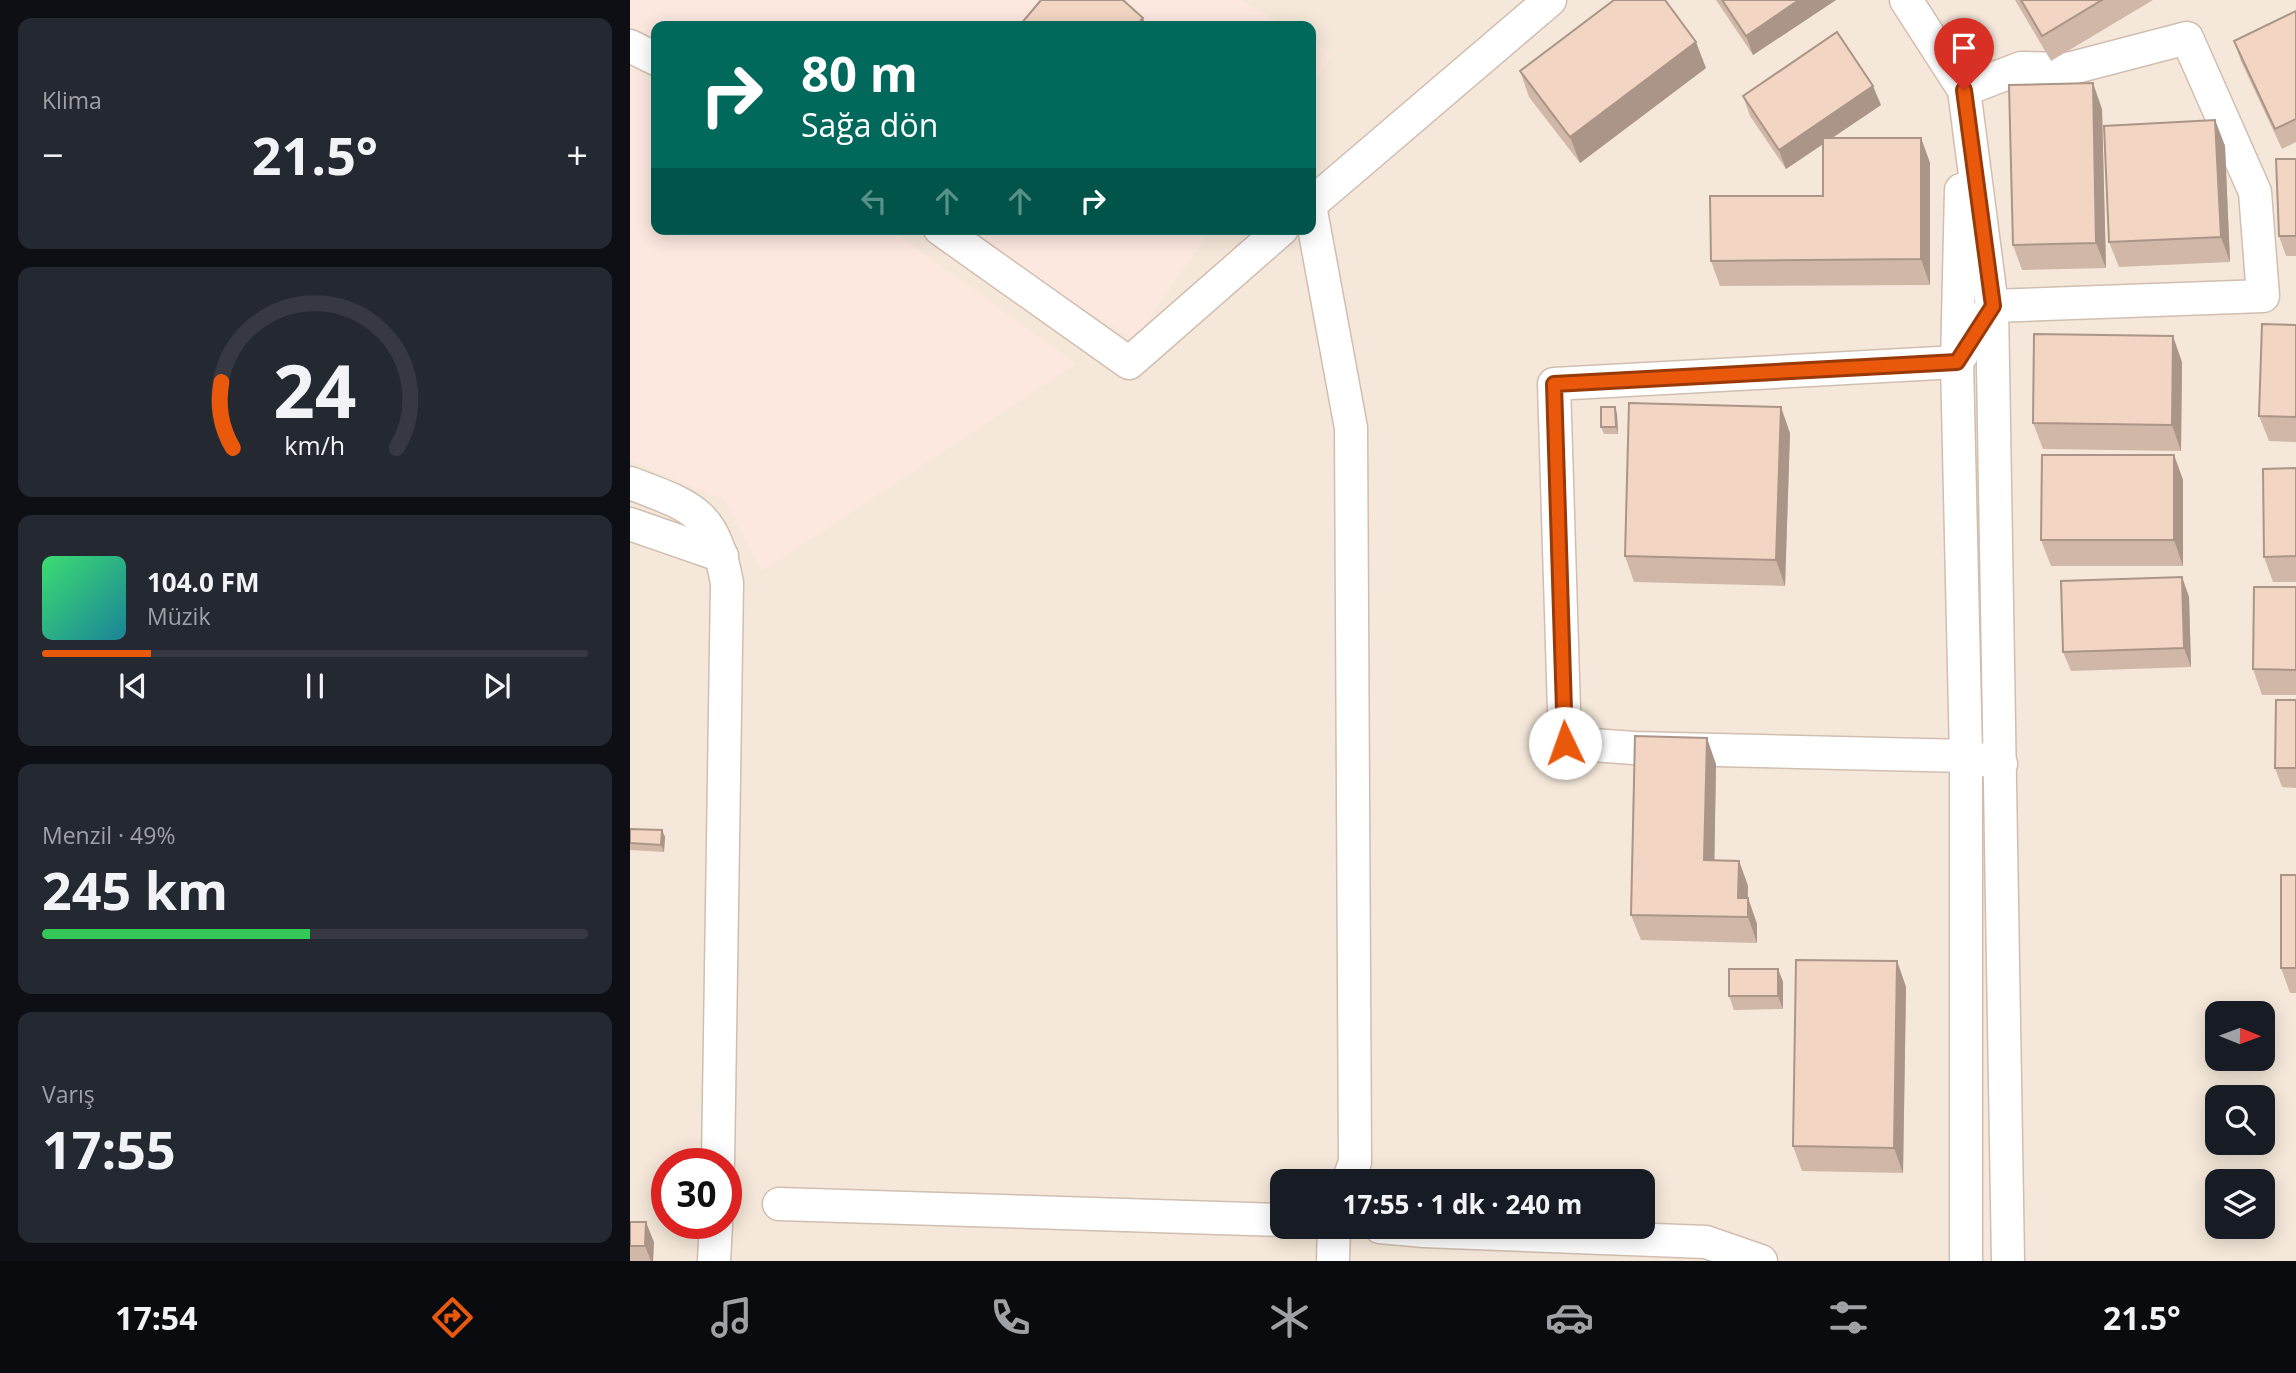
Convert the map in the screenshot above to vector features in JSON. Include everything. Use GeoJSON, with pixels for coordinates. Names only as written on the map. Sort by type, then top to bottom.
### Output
{"type":"FeatureCollection","features":[{"type":"Feature","properties":{"kind":"street"},"geometry":{"type":"LineString","coordinates":[[1316,200],[1550,0]]}},
{"type":"Feature","properties":{"kind":"street"},"geometry":{"type":"LineString","coordinates":[[1906,0],[1964,90],[1993,306],[2008,1261]]}},
{"type":"Feature","properties":{"kind":"street"},"geometry":{"type":"LineString","coordinates":[[1964,90],[2021,68],[2068,69],[2187,38],[2255,192],[2263,296],[1993,306]]}},
{"type":"Feature","properties":{"kind":"street"},"geometry":{"type":"LineString","coordinates":[[630,46],[651,57]]}},
{"type":"Feature","properties":{"kind":"street"},"geometry":{"type":"LineString","coordinates":[[1964,90],[1957,362],[1966,756],[1966,1261]]}},
{"type":"Feature","properties":{"kind":"street"},"geometry":{"type":"LineString","coordinates":[[948,235],[1129,363],[1275,235]]}},
{"type":"Feature","properties":{"kind":"street"},"geometry":{"type":"LineString","coordinates":[[1315,235],[1351,428],[1355,1163],[1353,1169]]}},
{"type":"Feature","properties":{"kind":"street"},"geometry":{"type":"LineString","coordinates":[[1957,362],[1993,306]]}},
{"type":"Feature","properties":{"kind":"street"},"geometry":{"type":"LineString","coordinates":[[1957,362],[1554,384],[1560,657],[1565,743],[1966,756],[2001,764]]}},
{"type":"Feature","properties":{"kind":"street"},"geometry":{"type":"LineString","coordinates":[[630,483],[686,504],[705,520],[722,556],[727,583],[718,1148]]}},
{"type":"Feature","properties":{"kind":"street"},"geometry":{"type":"LineString","coordinates":[[630,524],[722,556]]}},
{"type":"Feature","properties":{"kind":"street"},"geometry":{"type":"LineString","coordinates":[[779,1204],[1270,1220]]}},
{"type":"Feature","properties":{"kind":"street"},"geometry":{"type":"LineString","coordinates":[[714,1261],[715,1239]]}},
{"type":"Feature","properties":{"kind":"street"},"geometry":{"type":"LineString","coordinates":[[1334,1239],[1334,1261]]}},
{"type":"Feature","properties":{"kind":"street"},"geometry":{"type":"LineString","coordinates":[[1629,1239],[1706,1242],[1761,1261]]}},
{"type":"Feature","properties":{"kind":"shaded area"},"geometry":{"type":"Polygon","coordinates":[[[630,0],[2296,0],[2296,1261],[630,1261],[630,0]]]}},
{"type":"Feature","properties":{"kind":"shaded area"},"geometry":{"type":"Polygon","coordinates":[[[630,0],[1240,0],[1276,21],[651,21],[651,59],[630,47],[630,0]]]}},
{"type":"Feature","properties":{"kind":"shaded area"},"geometry":{"type":"Polygon","coordinates":[[[1316,44],[1333,54],[1316,79],[1316,44]]]}},
{"type":"Feature","properties":{"kind":"shaded area"},"geometry":{"type":"Polygon","coordinates":[[[630,67],[651,79],[651,235],[898,235],[1076,364],[762,571],[725,500],[630,460],[630,67]]]}},
{"type":"Feature","properties":{"kind":"shaded area"},"geometry":{"type":"Polygon","coordinates":[[[955,235],[1207,235],[1135,339],[955,235]]]}},
{"type":"Feature","properties":{"kind":"building"},"geometry":{"type":"Polygon","coordinates":[[[1041,0],[1123,0],[1143,18],[1140,21],[1023,21],[1041,0]]]}},
{"type":"Feature","properties":{"kind":"building"},"geometry":{"type":"Polygon","coordinates":[[[1614,0],[1665,0],[1696,42],[1570,137],[1520,71],[1614,0]]]}},
{"type":"Feature","properties":{"kind":"building"},"geometry":{"type":"Polygon","coordinates":[[[1722,0],[1799,0],[1746,36],[1722,0]]]}},
{"type":"Feature","properties":{"kind":"building"},"geometry":{"type":"Polygon","coordinates":[[[2021,0],[2102,0],[2042,36],[2021,0]]]}},
{"type":"Feature","properties":{"kind":"building"},"geometry":{"type":"Polygon","coordinates":[[[2296,11],[2296,119],[2275,129],[2234,41],[2296,11]]]}},
{"type":"Feature","properties":{"kind":"building"},"geometry":{"type":"Polygon","coordinates":[[[1837,32],[1873,86],[1779,150],[1743,96],[1837,32]]]}},
{"type":"Feature","properties":{"kind":"building"},"geometry":{"type":"Polygon","coordinates":[[[2093,83],[2096,243],[2013,245],[2009,85],[2093,83]]]}},
{"type":"Feature","properties":{"kind":"building"},"geometry":{"type":"Polygon","coordinates":[[[2215,120],[2221,237],[2109,242],[2104,126],[2215,120]]]}},
{"type":"Feature","properties":{"kind":"building"},"geometry":{"type":"Polygon","coordinates":[[[1823,138],[1921,138],[1921,259],[1711,261],[1710,196],[1823,196],[1823,138]]]}},
{"type":"Feature","properties":{"kind":"building"},"geometry":{"type":"Polygon","coordinates":[[[2276,159],[2296,159],[2296,236],[2279,236],[2276,159]]]}},
{"type":"Feature","properties":{"kind":"building"},"geometry":{"type":"Polygon","coordinates":[[[2262,324],[2296,325],[2296,417],[2259,416],[2262,324]]]}},
{"type":"Feature","properties":{"kind":"building"},"geometry":{"type":"Polygon","coordinates":[[[2034,334],[2173,336],[2172,425],[2033,423],[2034,334]]]}},
{"type":"Feature","properties":{"kind":"building"},"geometry":{"type":"Polygon","coordinates":[[[1629,403],[1781,407],[1776,560],[1625,556],[1629,403]]]}},
{"type":"Feature","properties":{"kind":"building"},"geometry":{"type":"Polygon","coordinates":[[[1601,407],[1615,407],[1616,427],[1601,427],[1601,407]]]}},
{"type":"Feature","properties":{"kind":"building"},"geometry":{"type":"Polygon","coordinates":[[[2042,455],[2174,455],[2174,540],[2041,540],[2042,455]]]}},
{"type":"Feature","properties":{"kind":"building"},"geometry":{"type":"Polygon","coordinates":[[[2296,468],[2296,556],[2264,557],[2263,469],[2296,468]]]}},
{"type":"Feature","properties":{"kind":"building"},"geometry":{"type":"Polygon","coordinates":[[[2182,577],[2184,648],[2063,652],[2061,581],[2182,577]]]}},
{"type":"Feature","properties":{"kind":"building"},"geometry":{"type":"Polygon","coordinates":[[[2254,587],[2296,587],[2296,670],[2253,669],[2254,587]]]}},
{"type":"Feature","properties":{"kind":"building"},"geometry":{"type":"Polygon","coordinates":[[[2276,700],[2296,700],[2296,768],[2275,768],[2276,700]]]}},
{"type":"Feature","properties":{"kind":"building"},"geometry":{"type":"Polygon","coordinates":[[[1635,736],[1707,738],[1704,860],[1739,861],[1738,898],[1748,898],[1748,917],[1631,915],[1635,736]]]}},
{"type":"Feature","properties":{"kind":"building"},"geometry":{"type":"Polygon","coordinates":[[[630,829],[662,830],[661,845],[630,843],[630,829]]]}},
{"type":"Feature","properties":{"kind":"building"},"geometry":{"type":"Polygon","coordinates":[[[2281,875],[2296,875],[2296,968],[2281,968],[2281,875]]]}},
{"type":"Feature","properties":{"kind":"building"},"geometry":{"type":"Polygon","coordinates":[[[1796,960],[1897,961],[1894,1148],[1793,1146],[1796,960]]]}},
{"type":"Feature","properties":{"kind":"building"},"geometry":{"type":"Polygon","coordinates":[[[1729,969],[1778,969],[1778,996],[1729,996],[1729,969]]]}},
{"type":"Feature","properties":{"kind":"building"},"geometry":{"type":"Polygon","coordinates":[[[630,1222],[646,1222],[645,1246],[630,1246],[630,1222]]]}},
{"type":"Feature","properties":{"kind":"route"},"geometry":{"type":"LineString","coordinates":[[1565,743],[1560,671],[1554,384],[1957,362],[1993,306],[1964,90]]}}]}
